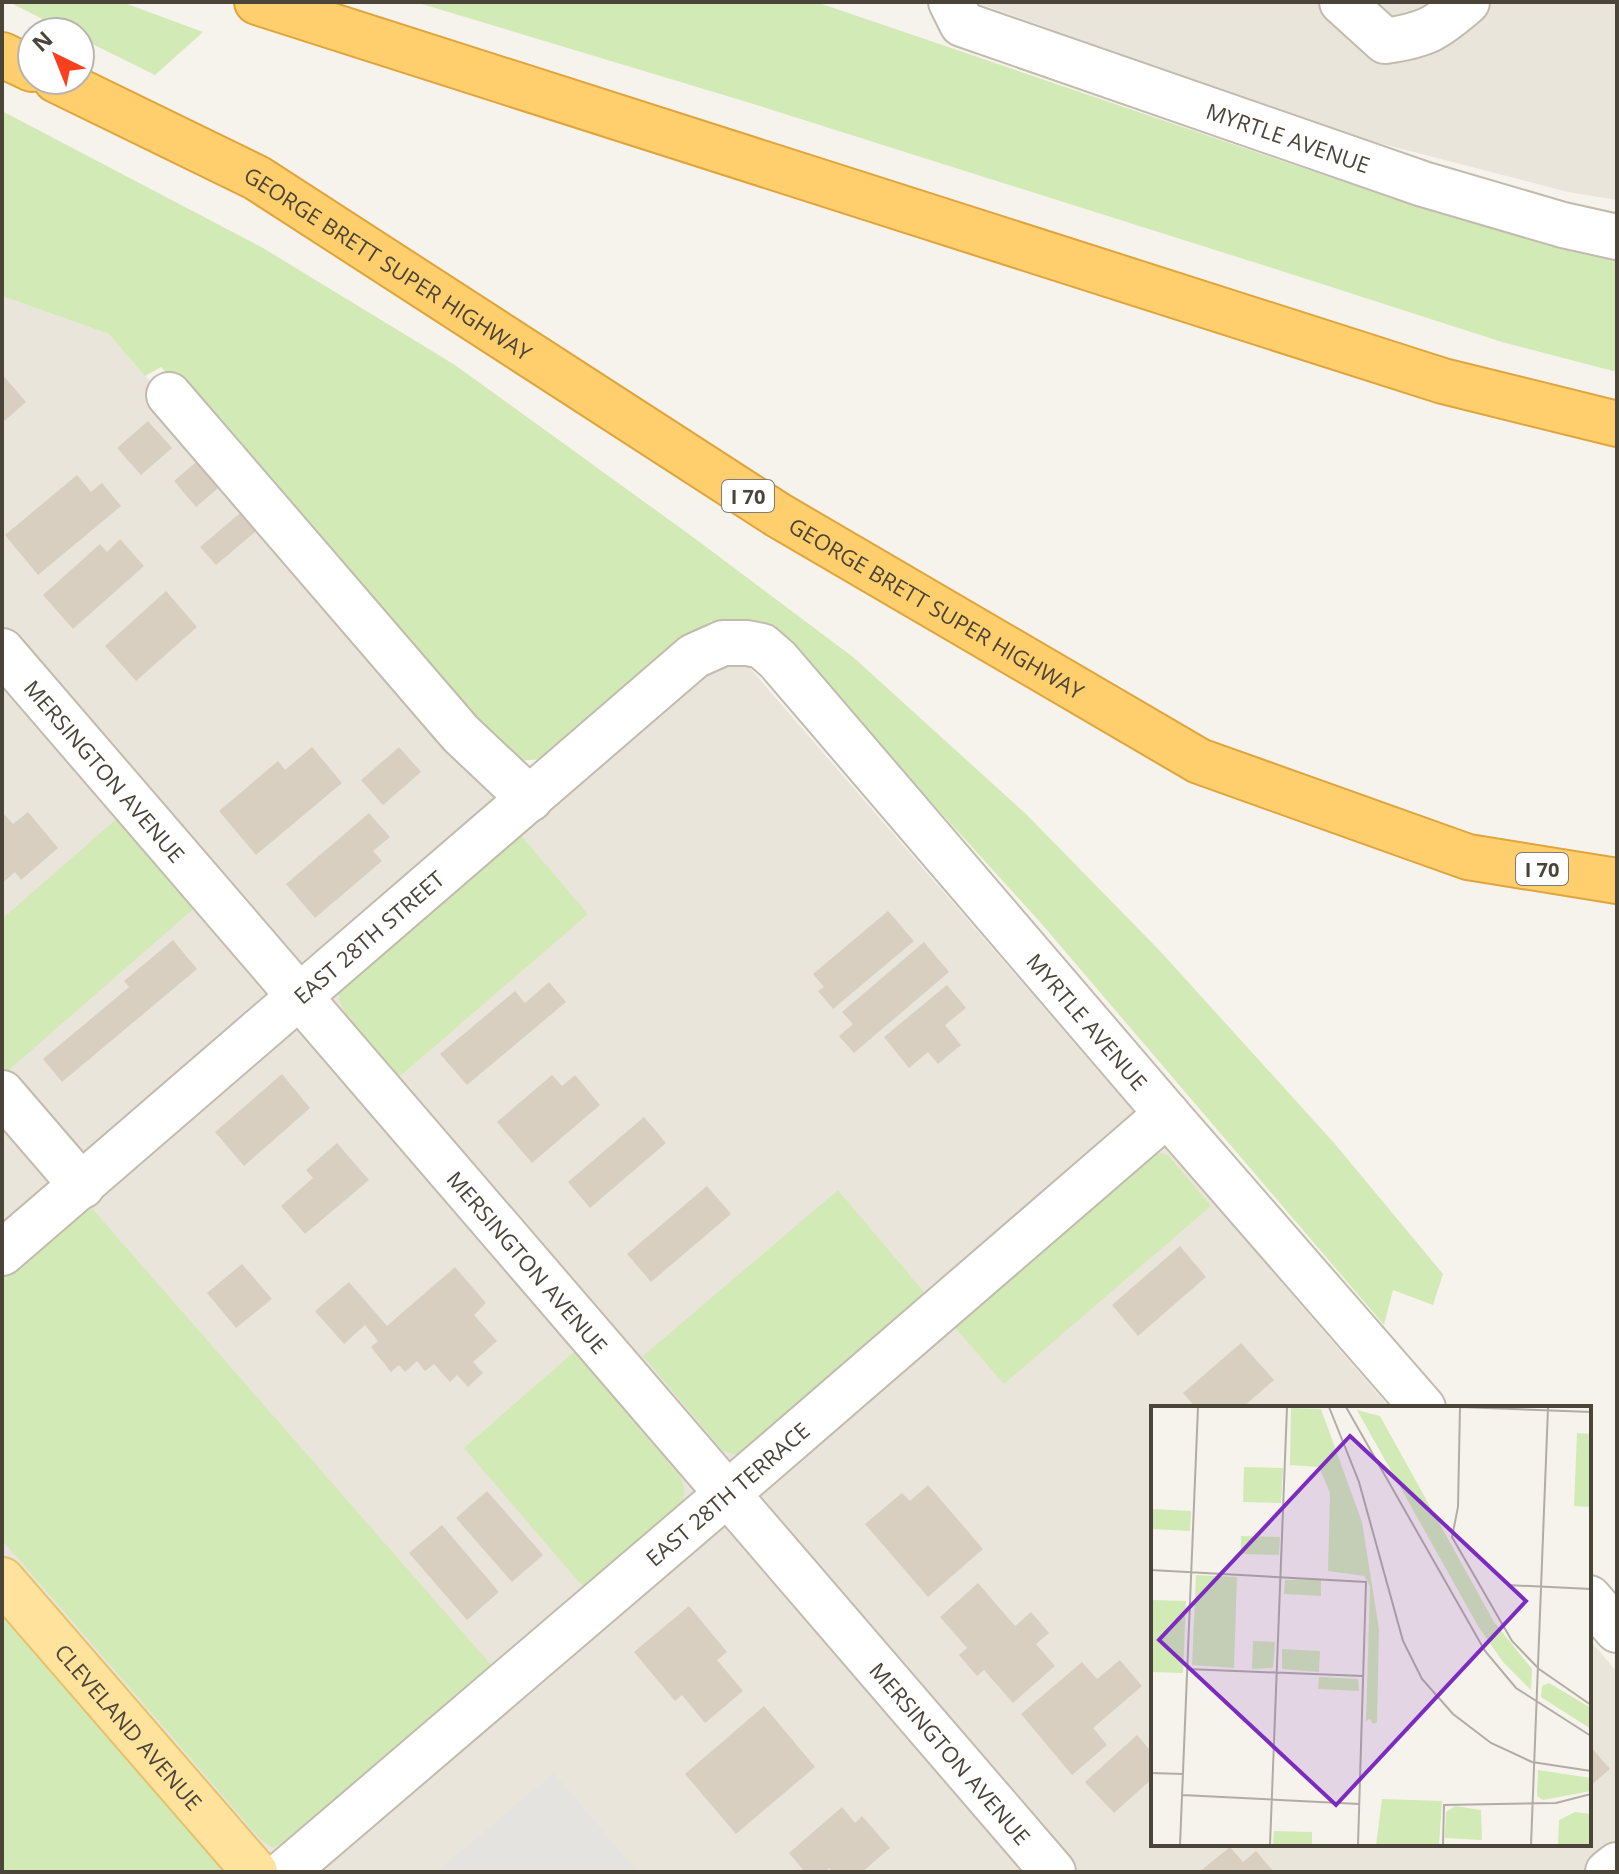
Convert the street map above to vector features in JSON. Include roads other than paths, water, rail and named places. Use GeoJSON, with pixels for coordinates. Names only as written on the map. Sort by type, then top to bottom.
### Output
{"type":"FeatureCollection","features":[{"type":"Feature","properties":{"kind":"highway"},"geometry":{"type":"LineString","coordinates":[[257,2],[1443,381],[1617,424]]}},
{"type":"Feature","properties":{"kind":"highway","name":"GEORGE BRETT SUPER HIGHWAY"},"geometry":{"type":"LineString","coordinates":[[89,96],[257,178],[778,515],[1199,761],[1468,857],[1617,881]]}},
{"type":"Feature","properties":{"kind":"main road","name":"CLEVELAND AVENUE"},"geometry":{"type":"LineString","coordinates":[[2,1580],[255,1872]]}},
{"type":"Feature","properties":{"kind":"street"},"geometry":{"type":"LineString","coordinates":[[1342,2],[1385,41],[1413,37],[1434,28],[1460,8]]}},
{"type":"Feature","properties":{"kind":"street","name":"MYRTLE AVENUE"},"geometry":{"type":"LineString","coordinates":[[956,13],[1423,184],[1563,225],[1617,237]]}},
{"type":"Feature","properties":{"kind":"street"},"geometry":{"type":"LineString","coordinates":[[169,395],[450,723],[530,799]]}},
{"type":"Feature","properties":{"kind":"street","name":"EAST 28TH STREET"},"geometry":{"type":"LineString","coordinates":[[2,1253],[694,656],[723,643],[747,643]]}},
{"type":"Feature","properties":{"kind":"street","name":"MYRTLE AVENUE"},"geometry":{"type":"LineString","coordinates":[[747,643],[762,646],[778,660],[1421,1406]]}},
{"type":"Feature","properties":{"kind":"street","name":"MERSINGTON AVENUE"},"geometry":{"type":"LineString","coordinates":[[2,651],[1053,1872]]}},
{"type":"Feature","properties":{"kind":"street"},"geometry":{"type":"LineString","coordinates":[[2,1093],[82,1186]]}},
{"type":"Feature","properties":{"kind":"street","name":"EAST 28TH TERRACE"},"geometry":{"type":"LineString","coordinates":[[285,1872],[1167,1114]]}},
{"type":"Feature","properties":{"kind":"street"},"geometry":{"type":"LineString","coordinates":[[1591,1600],[1617,1630]]}},
{"type":"Feature","properties":{"kind":"street"},"geometry":{"type":"LineString","coordinates":[[1608,1872],[1617,1865]]}}]}
